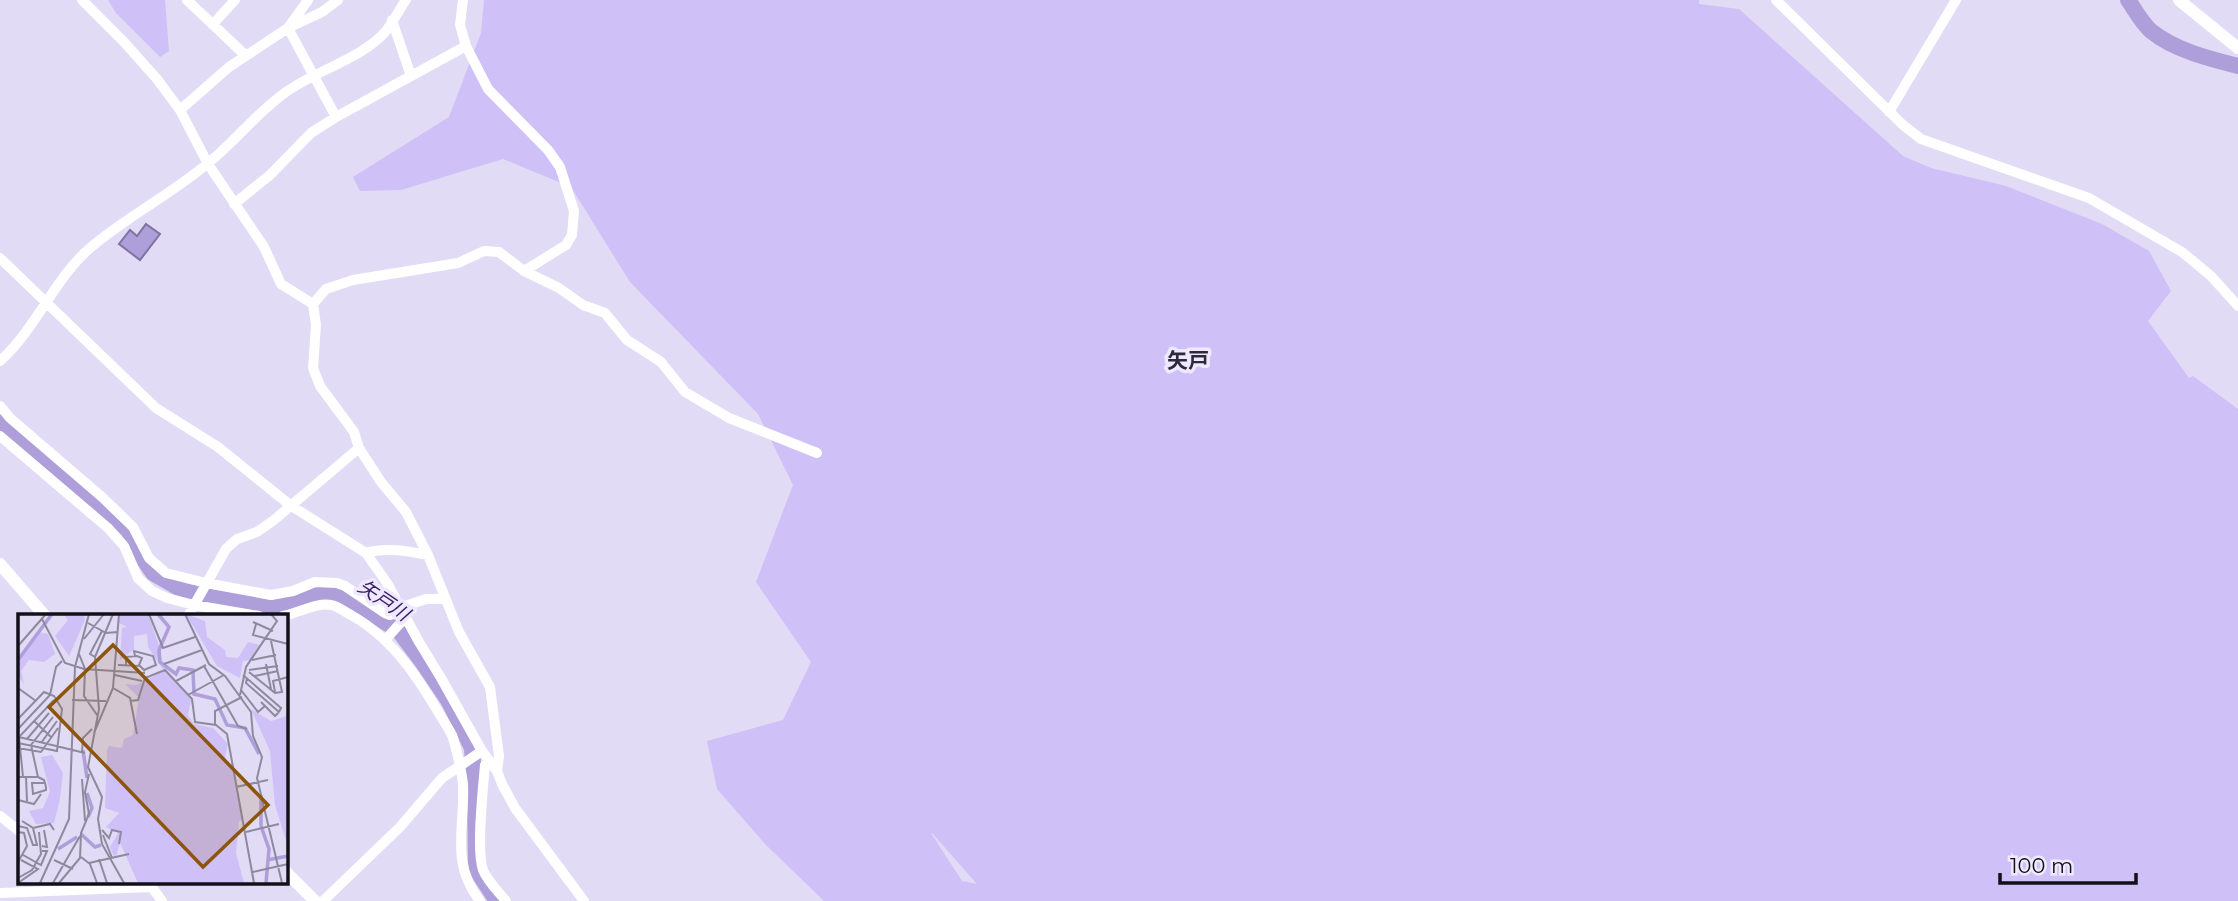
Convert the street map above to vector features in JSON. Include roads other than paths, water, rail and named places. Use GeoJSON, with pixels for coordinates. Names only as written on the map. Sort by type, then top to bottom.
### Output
{"type":"FeatureCollection","features":[{"type":"Feature","properties":{"kind":"street"},"geometry":{"type":"LineString","coordinates":[[82,0],[157,79],[180,110],[208,164],[264,247],[281,284],[313,304]]}},
{"type":"Feature","properties":{"kind":"street"},"geometry":{"type":"LineString","coordinates":[[187,0],[245,55]]}},
{"type":"Feature","properties":{"kind":"street"},"geometry":{"type":"LineString","coordinates":[[214,23],[236,0]]}},
{"type":"Feature","properties":{"kind":"street"},"geometry":{"type":"LineString","coordinates":[[288,29],[308,0]]}},
{"type":"Feature","properties":{"kind":"street"},"geometry":{"type":"LineString","coordinates":[[180,110],[229,66],[338,0]]}},
{"type":"Feature","properties":{"kind":"street"},"geometry":{"type":"LineString","coordinates":[[0,360],[23,336],[71,269],[89,249],[208,164],[260,113],[286,92],[313,75],[366,49],[386,32],[406,0]]}},
{"type":"Feature","properties":{"kind":"street"},"geometry":{"type":"LineString","coordinates":[[463,0],[460,25],[466,46],[488,89],[548,150],[560,167],[574,211],[572,235],[566,245],[524,271]]}},
{"type":"Feature","properties":{"kind":"street"},"geometry":{"type":"LineString","coordinates":[[1776,0],[1889,112],[1921,139],[2041,180],[2100,204],[2182,252],[2211,276],[2238,306]]}},
{"type":"Feature","properties":{"kind":"street"},"geometry":{"type":"LineString","coordinates":[[1889,112],[1956,0]]}},
{"type":"Feature","properties":{"kind":"street"},"geometry":{"type":"LineString","coordinates":[[2179,0],[2238,48]]}},
{"type":"Feature","properties":{"kind":"street"},"geometry":{"type":"LineString","coordinates":[[392,20],[411,76]]}},
{"type":"Feature","properties":{"kind":"street"},"geometry":{"type":"LineString","coordinates":[[288,29],[336,117]]}},
{"type":"Feature","properties":{"kind":"street"},"geometry":{"type":"LineString","coordinates":[[234,204],[270,175],[311,133],[466,46]]}},
{"type":"Feature","properties":{"kind":"street"},"geometry":{"type":"LineString","coordinates":[[497,771],[499,756],[491,687],[459,632],[428,555],[406,512],[359,449],[354,432],[320,386],[313,368],[316,325],[313,304],[326,289],[353,280],[458,263],[484,251],[499,252],[524,271],[559,288],[583,305],[605,313],[627,340],[661,362],[685,392],[729,418],[817,453]]}},
{"type":"Feature","properties":{"kind":"street"},"geometry":{"type":"LineString","coordinates":[[0,258],[156,408],[218,447],[290,505],[366,553],[382,575],[482,751],[497,771],[515,808],[584,901]]}},
{"type":"Feature","properties":{"kind":"street"},"geometry":{"type":"LineString","coordinates":[[0,406],[10,418],[133,527],[149,558],[166,573],[271,595],[293,591],[315,582],[337,583],[390,615],[402,612],[426,598],[445,599]]}},
{"type":"Feature","properties":{"kind":"street"},"geometry":{"type":"LineString","coordinates":[[0,436],[108,527],[124,546],[138,578],[152,591],[167,598],[248,614]]}},
{"type":"Feature","properties":{"kind":"street"},"geometry":{"type":"LineString","coordinates":[[189,614],[226,548],[237,539],[257,532],[359,449]]}},
{"type":"Feature","properties":{"kind":"street"},"geometry":{"type":"LineString","coordinates":[[366,553],[393,550],[428,555]]}},
{"type":"Feature","properties":{"kind":"street"},"geometry":{"type":"LineString","coordinates":[[0,564],[44,614]]}},
{"type":"Feature","properties":{"kind":"street"},"geometry":{"type":"LineString","coordinates":[[287,615],[317,606],[332,605],[360,620],[385,640],[421,682],[452,735],[463,779],[461,861],[464,874],[477,900]]}},
{"type":"Feature","properties":{"kind":"street"},"geometry":{"type":"LineString","coordinates":[[385,640],[402,612]]}},
{"type":"Feature","properties":{"kind":"street"},"geometry":{"type":"LineString","coordinates":[[323,901],[400,827],[442,778],[482,751]]}},
{"type":"Feature","properties":{"kind":"street"},"geometry":{"type":"LineString","coordinates":[[490,762],[485,765],[480,861],[487,878],[506,901]]}},
{"type":"Feature","properties":{"kind":"street"},"geometry":{"type":"LineString","coordinates":[[0,816],[18,830]]}},
{"type":"Feature","properties":{"kind":"street"},"geometry":{"type":"LineString","coordinates":[[287,873],[315,901]]}},
{"type":"Feature","properties":{"kind":"street"},"geometry":{"type":"LineString","coordinates":[[0,893],[149,884],[162,901]]}},
{"type":"Feature","properties":{"kind":"waterway"},"geometry":{"type":"LineString","coordinates":[[2128,0],[2145,24],[2160,38],[2193,53],[2238,66]]}},
{"type":"Feature","properties":{"kind":"waterway","name":"矢戸川"},"geometry":{"type":"LineString","coordinates":[[0,422],[128,530],[153,573],[184,591],[279,607],[326,592],[347,598],[399,631],[448,700],[472,748],[476,869],[497,901]]}},
{"type":"Feature","properties":{"kind":"district","name":"矢戸"},"geometry":{"type":"Point","coordinates":[1188,361]}}]}
